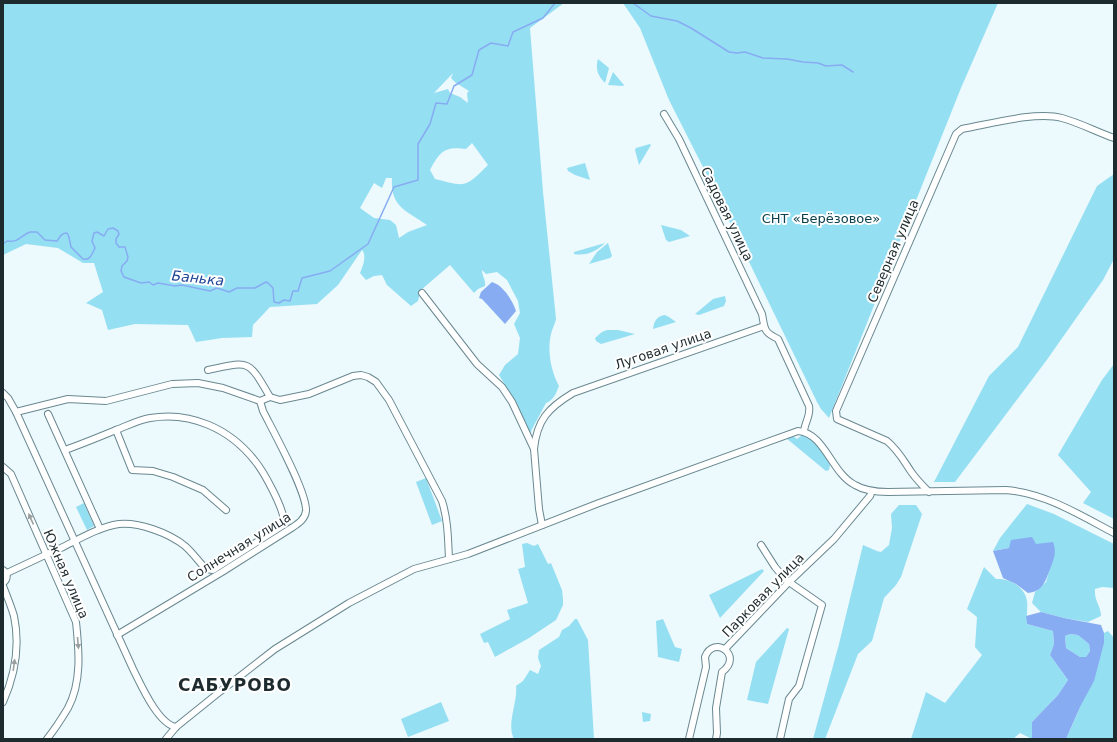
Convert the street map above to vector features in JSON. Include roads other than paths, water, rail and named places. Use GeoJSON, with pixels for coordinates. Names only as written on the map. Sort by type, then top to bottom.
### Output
{"type":"FeatureCollection","features":[{"type":"Feature","properties":{"kind":"street","name":"Садовая улица"},"geometry":{"type":"LineString","coordinates":[[664,114],[679,138],[762,314],[764,326]]}},
{"type":"Feature","properties":{"kind":"street","name":"Северная улица"},"geometry":{"type":"LineString","coordinates":[[929,492],[913,474],[899,452],[893,446],[886,441],[837,418],[836,411],[956,134],[962,129],[1013,119],[1042,116],[1062,118],[1114,138]]}},
{"type":"Feature","properties":{"kind":"street"},"geometry":{"type":"LineString","coordinates":[[422,293],[477,364],[502,387],[509,397],[534,449],[539,509],[542,525]]}},
{"type":"Feature","properties":{"kind":"street","name":"Луговая улица"},"geometry":{"type":"LineString","coordinates":[[534,449],[539,425],[548,412],[570,395],[582,389],[764,326]]}},
{"type":"Feature","properties":{"kind":"street"},"geometry":{"type":"LineString","coordinates":[[764,326],[768,334],[778,339],[809,406],[809,416],[804,431]]}},
{"type":"Feature","properties":{"kind":"street"},"geometry":{"type":"LineString","coordinates":[[208,370],[238,364],[248,366],[254,371],[270,397]]}},
{"type":"Feature","properties":{"kind":"street"},"geometry":{"type":"LineString","coordinates":[[16,412],[68,399],[106,401],[155,387],[172,384],[198,384],[217,387],[260,401],[270,397],[280,400],[309,394],[352,376],[360,375],[368,377],[376,382],[389,400],[442,501],[447,521],[449,559]]}},
{"type":"Feature","properties":{"kind":"street"},"geometry":{"type":"LineString","coordinates":[[3,393],[8,398],[16,412],[117,635],[146,695],[168,724],[176,727]]}},
{"type":"Feature","properties":{"kind":"street","name":"Солнечная улица"},"geometry":{"type":"LineString","coordinates":[[117,635],[222,572],[293,527],[301,521],[305,515],[306,510],[302,491],[263,411],[260,401]]}},
{"type":"Feature","properties":{"kind":"street"},"geometry":{"type":"LineString","coordinates":[[48,414],[100,529]]}},
{"type":"Feature","properties":{"kind":"street"},"geometry":{"type":"LineString","coordinates":[[3,583],[7,578],[5,571],[47,554],[100,529],[119,524],[140,526],[158,531],[182,544],[206,569],[213,570],[284,524],[284,518],[273,492],[260,467],[246,450],[224,432],[199,421],[171,417],[150,418],[133,423],[65,450]]}},
{"type":"Feature","properties":{"kind":"street"},"geometry":{"type":"LineString","coordinates":[[116,430],[132,470],[153,471],[197,487],[206,492],[226,510]]}},
{"type":"Feature","properties":{"kind":"street"},"geometry":{"type":"LineString","coordinates":[[166,739],[176,727],[265,656],[349,603],[414,569],[468,554],[791,432],[804,431],[810,434],[848,480],[854,485],[872,491],[1020,491],[1034,495],[1065,508],[1114,533]]}},
{"type":"Feature","properties":{"kind":"street","name":"Южная улица"},"geometry":{"type":"LineString","coordinates":[[3,467],[11,474],[76,622],[79,646],[77,682],[69,707],[47,739]]}},
{"type":"Feature","properties":{"kind":"street","name":"Парковая улица"},"geometry":{"type":"LineString","coordinates":[[689,739],[706,667],[704,658],[705,654],[708,651],[718,647],[725,649],[789,582],[839,533],[870,496],[872,491]]}},
{"type":"Feature","properties":{"kind":"street"},"geometry":{"type":"LineString","coordinates":[[761,545],[775,567],[789,582],[822,605],[800,686],[789,699],[780,739]]}},
{"type":"Feature","properties":{"kind":"street"},"geometry":{"type":"LineString","coordinates":[[3,586],[13,615],[17,637],[14,667],[9,688],[3,702]]}},
{"type":"Feature","properties":{"kind":"street"},"geometry":{"type":"LineString","coordinates":[[716,739],[716,708],[722,672],[728,668],[730,661],[729,655],[725,649]]}},
{"type":"Feature","properties":{"kind":"waterway","name":"Банька"},"geometry":{"type":"LineString","coordinates":[[3,244],[7,241],[17,240],[30,232],[37,232],[45,240],[57,241],[62,234],[67,233],[71,247],[83,259],[87,259],[95,248],[92,241],[94,233],[97,232],[104,236],[108,229],[113,228],[118,231],[119,234],[116,239],[116,243],[119,247],[125,247],[128,257],[127,261],[122,266],[121,271],[124,277],[141,283],[149,282],[153,285],[158,283],[175,286],[182,285],[210,291],[217,288],[229,292],[237,288],[255,288],[266,282],[273,288],[274,302],[279,303],[284,300],[290,301],[293,291],[298,291],[302,278],[330,271],[368,244],[394,187],[418,180],[418,144],[430,124],[436,103],[447,104],[454,86],[472,75],[479,50],[491,43],[508,46],[513,32],[543,18],[555,3]]}},
{"type":"Feature","properties":{"kind":"waterway"},"geometry":{"type":"LineString","coordinates":[[633,3],[651,16],[677,21],[691,28],[729,52],[745,52],[763,58],[787,59],[818,63],[826,66],[842,65],[853,72]]}},
{"type":"Feature","properties":{"kind":"district","name":"САБУРОВО"},"geometry":{"type":"Point","coordinates":[235,685]}},
{"type":"Feature","properties":{"kind":"park label","name":"СНТ «Берёзовое»"},"geometry":{"type":"Point","coordinates":[821,218]}}]}
